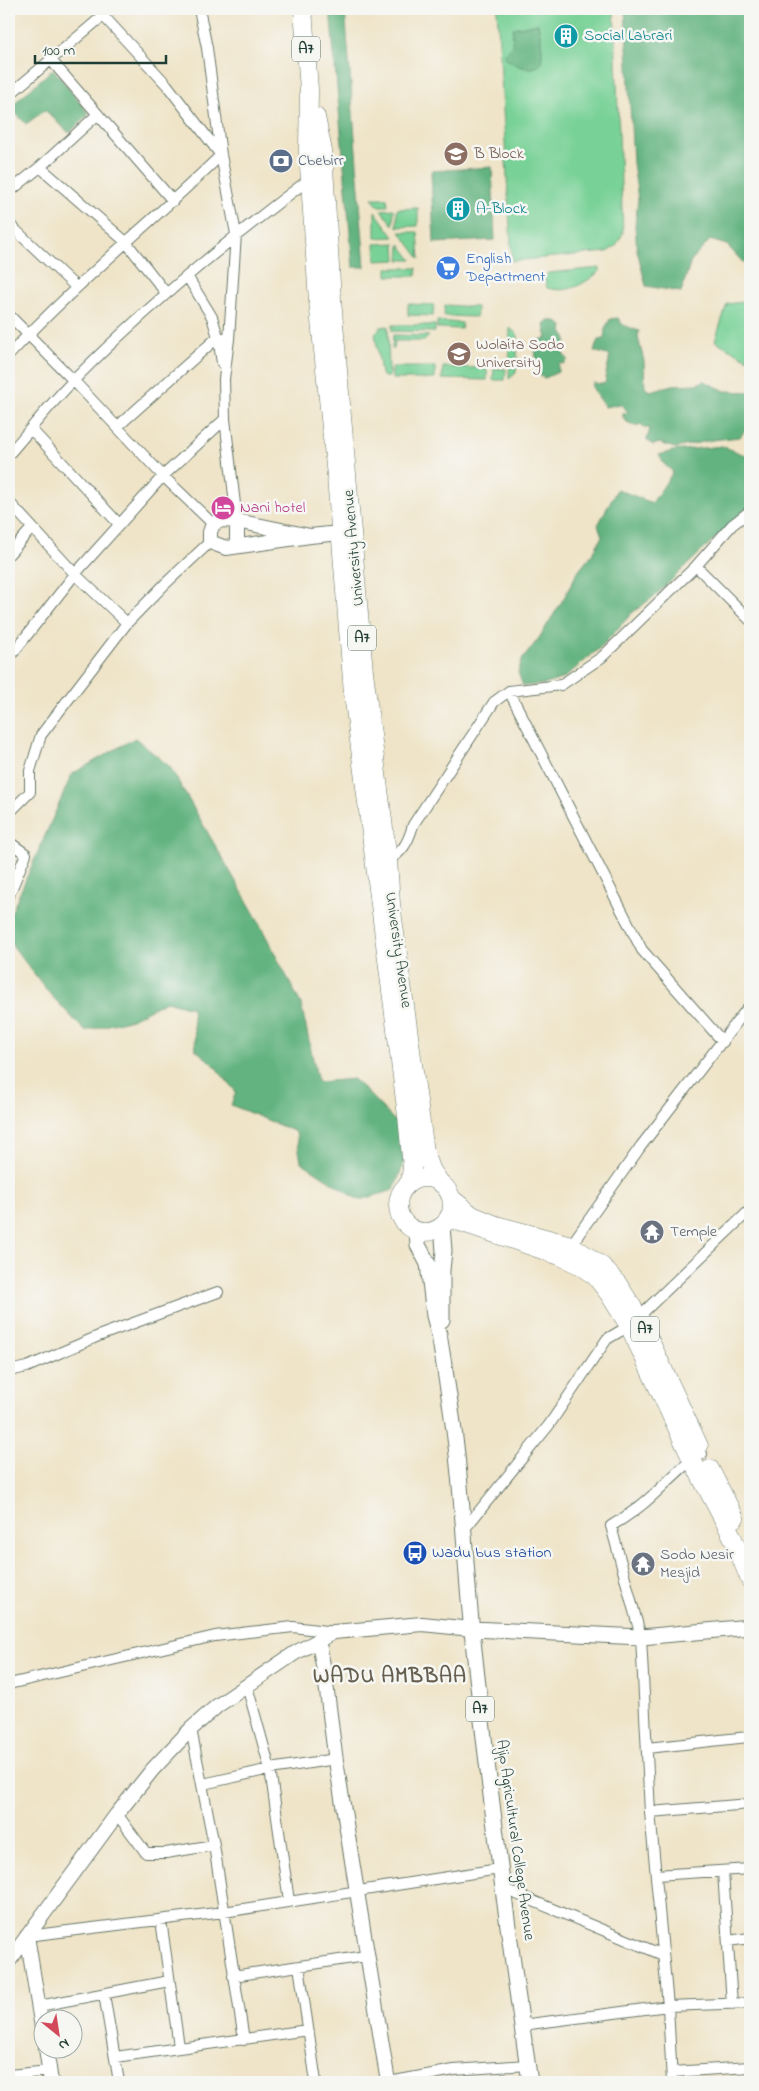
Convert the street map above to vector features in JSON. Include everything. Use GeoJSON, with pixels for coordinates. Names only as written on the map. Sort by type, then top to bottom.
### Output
{"type":"FeatureCollection","features":[{"type":"Feature","properties":{"kind":"highway","name":"University Avenue"},"geometry":{"type":"LineString","coordinates":[[303,9],[309,90],[308,151],[364,672],[410,1146],[410,1182]]}},
{"type":"Feature","properties":{"kind":"highway","name":"University Avenue"},"geometry":{"type":"LineString","coordinates":[[309,90],[323,151],[325,300],[340,533],[353,693],[381,861],[391,904],[420,1124],[425,1152],[432,1171],[439,1181]]}},
{"type":"Feature","properties":{"kind":"highway"},"geometry":{"type":"LineString","coordinates":[[410,1182],[419,1178],[439,1181]]}},
{"type":"Feature","properties":{"kind":"highway","name":"A7"},"geometry":{"type":"LineString","coordinates":[[439,1181],[446,1188],[451,1198],[452,1208],[445,1222],[560,1256],[579,1265],[595,1276],[634,1321]]}},
{"type":"Feature","properties":{"kind":"highway","name":"A7"},"geometry":{"type":"LineString","coordinates":[[410,1182],[403,1189],[398,1209],[408,1226],[417,1231]]}},
{"type":"Feature","properties":{"kind":"highway","name":"A7"},"geometry":{"type":"LineString","coordinates":[[451,1198],[472,1214],[496,1225],[571,1245],[602,1266],[618,1284],[697,1457],[750,1580]]}},
{"type":"Feature","properties":{"kind":"highway"},"geometry":{"type":"LineString","coordinates":[[417,1231],[426,1232],[445,1222]]}},
{"type":"Feature","properties":{"kind":"highway","name":"A7"},"geometry":{"type":"LineString","coordinates":[[697,1457],[750,1549]]}},
{"type":"Feature","properties":{"kind":"main road"},"geometry":{"type":"LineString","coordinates":[[310,536],[236,521],[222,520],[213,524],[210,532],[210,542],[226,548],[340,533]]}},
{"type":"Feature","properties":{"kind":"main road"},"geometry":{"type":"LineString","coordinates":[[236,521],[237,546]]}},
{"type":"Feature","properties":{"kind":"main road","name":"A7"},"geometry":{"type":"LineString","coordinates":[[440,1334],[443,1317],[442,1270],[445,1222]]}},
{"type":"Feature","properties":{"kind":"main road","name":"A7"},"geometry":{"type":"LineString","coordinates":[[417,1231],[418,1245],[428,1264],[434,1316],[440,1334]]}},
{"type":"Feature","properties":{"kind":"main road","name":"Ajip Agricultural College Avenue"},"geometry":{"type":"LineString","coordinates":[[440,1334],[458,1464],[472,1629],[499,1869],[530,2082]]}},
{"type":"Feature","properties":{"kind":"main road"},"geometry":{"type":"LineString","coordinates":[[9,1961],[117,1814],[153,1769],[191,1729],[217,1706],[318,1640],[334,1632],[422,1624],[472,1629],[641,1637],[750,1627]]}},
{"type":"Feature","properties":{"kind":"main road"},"geometry":{"type":"LineString","coordinates":[[318,1640],[324,1663],[336,1759],[366,1956],[389,2082]]}},
{"type":"Feature","properties":{"kind":"main road"},"geometry":{"type":"LineString","coordinates":[[27,1936],[39,2006]]}},
{"type":"Feature","properties":{"kind":"main road"},"geometry":{"type":"LineString","coordinates":[[47,2058],[50,2076]]}},
{"type":"Feature","properties":{"kind":"street"},"geometry":{"type":"LineString","coordinates":[[199,9],[207,48],[221,155],[236,234],[224,338],[225,419],[236,521]]}},
{"type":"Feature","properties":{"kind":"street"},"geometry":{"type":"LineString","coordinates":[[9,95],[103,11],[167,86],[221,155]]}},
{"type":"Feature","properties":{"kind":"street"},"geometry":{"type":"LineString","coordinates":[[50,60],[173,201]]}},
{"type":"Feature","properties":{"kind":"street"},"geometry":{"type":"LineString","coordinates":[[9,192],[40,167],[97,115]]}},
{"type":"Feature","properties":{"kind":"street"},"geometry":{"type":"LineString","coordinates":[[9,355],[76,287],[173,201],[221,155]]}},
{"type":"Feature","properties":{"kind":"street"},"geometry":{"type":"LineString","coordinates":[[40,167],[126,242],[166,293]]}},
{"type":"Feature","properties":{"kind":"street"},"geometry":{"type":"LineString","coordinates":[[9,454],[73,380],[166,293],[236,234],[311,178]]}},
{"type":"Feature","properties":{"kind":"street"},"geometry":{"type":"LineString","coordinates":[[9,224],[76,287]]}},
{"type":"Feature","properties":{"kind":"street"},"geometry":{"type":"LineString","coordinates":[[187,276],[224,338]]}},
{"type":"Feature","properties":{"kind":"street"},"geometry":{"type":"LineString","coordinates":[[9,315],[163,476],[213,524]]}},
{"type":"Feature","properties":{"kind":"street"},"geometry":{"type":"LineString","coordinates":[[117,427],[224,338]]}},
{"type":"Feature","properties":{"kind":"street"},"geometry":{"type":"LineString","coordinates":[[9,658],[75,574],[119,524],[163,476],[225,419]]}},
{"type":"Feature","properties":{"kind":"street"},"geometry":{"type":"LineString","coordinates":[[31,429],[119,524]]}},
{"type":"Feature","properties":{"kind":"street"},"geometry":{"type":"LineString","coordinates":[[9,502],[75,574],[127,623]]}},
{"type":"Feature","properties":{"kind":"street"},"geometry":{"type":"LineString","coordinates":[[381,861],[408,842],[413,825],[494,702],[509,691],[561,684],[602,657],[696,566],[732,525],[750,511]]}},
{"type":"Feature","properties":{"kind":"street"},"geometry":{"type":"LineString","coordinates":[[9,554],[32,528]]}},
{"type":"Feature","properties":{"kind":"street"},"geometry":{"type":"LineString","coordinates":[[9,813],[30,792],[30,771],[41,735],[127,623],[210,542]]}},
{"type":"Feature","properties":{"kind":"street"},"geometry":{"type":"LineString","coordinates":[[696,566],[750,620]]}},
{"type":"Feature","properties":{"kind":"street"},"geometry":{"type":"LineString","coordinates":[[509,691],[642,950],[723,1042]]}},
{"type":"Feature","properties":{"kind":"street"},"geometry":{"type":"LineString","coordinates":[[9,842],[26,854],[9,895]]}},
{"type":"Feature","properties":{"kind":"street"},"geometry":{"type":"LineString","coordinates":[[571,1245],[641,1146],[750,1005]]}},
{"type":"Feature","properties":{"kind":"street"},"geometry":{"type":"LineString","coordinates":[[463,1531],[548,1425],[607,1339],[634,1321],[750,1210]]}},
{"type":"Feature","properties":{"kind":"street"},"geometry":{"type":"LineString","coordinates":[[9,1371],[27,1367],[101,1335],[218,1292]]}},
{"type":"Feature","properties":{"kind":"street"},"geometry":{"type":"LineString","coordinates":[[697,1457],[674,1474],[653,1496],[632,1513],[611,1526],[641,1637],[650,1812],[668,2006],[672,2077],[750,2067]]}},
{"type":"Feature","properties":{"kind":"street"},"geometry":{"type":"LineString","coordinates":[[9,1684],[215,1636],[293,1627],[334,1632]]}},
{"type":"Feature","properties":{"kind":"street"},"geometry":{"type":"LineString","coordinates":[[248,1686],[270,1769],[289,1901]]}},
{"type":"Feature","properties":{"kind":"street"},"geometry":{"type":"LineString","coordinates":[[191,1729],[214,1845],[244,2040]]}},
{"type":"Feature","properties":{"kind":"street"},"geometry":{"type":"LineString","coordinates":[[647,1748],[748,1737]]}},
{"type":"Feature","properties":{"kind":"street"},"geometry":{"type":"LineString","coordinates":[[203,1784],[270,1769],[336,1759]]}},
{"type":"Feature","properties":{"kind":"street"},"geometry":{"type":"LineString","coordinates":[[650,1812],[750,1804]]}},
{"type":"Feature","properties":{"kind":"street"},"geometry":{"type":"LineString","coordinates":[[117,1814],[146,1853],[166,1853],[214,1845]]}},
{"type":"Feature","properties":{"kind":"street"},"geometry":{"type":"LineString","coordinates":[[27,1936],[224,1912],[499,1869]]}},
{"type":"Feature","properties":{"kind":"street"},"geometry":{"type":"LineString","coordinates":[[656,1875],[750,1870]]}},
{"type":"Feature","properties":{"kind":"street"},"geometry":{"type":"LineString","coordinates":[[722,1872],[732,2004]]}},
{"type":"Feature","properties":{"kind":"street"},"geometry":{"type":"LineString","coordinates":[[502,1888],[663,1955]]}},
{"type":"Feature","properties":{"kind":"street"},"geometry":{"type":"LineString","coordinates":[[161,1920],[178,2047]]}},
{"type":"Feature","properties":{"kind":"street"},"geometry":{"type":"LineString","coordinates":[[728,1941],[750,1938]]}},
{"type":"Feature","properties":{"kind":"street"},"geometry":{"type":"LineString","coordinates":[[233,1976],[366,1956]]}},
{"type":"Feature","properties":{"kind":"street"},"geometry":{"type":"LineString","coordinates":[[299,1966],[316,2082]]}},
{"type":"Feature","properties":{"kind":"street"},"geometry":{"type":"LineString","coordinates":[[39,2006],[169,1981]]}},
{"type":"Feature","properties":{"kind":"street"},"geometry":{"type":"LineString","coordinates":[[104,1994],[119,2082]]}},
{"type":"Feature","properties":{"kind":"street"},"geometry":{"type":"LineString","coordinates":[[522,2025],[668,2006],[750,2003]]}},
{"type":"Feature","properties":{"kind":"street"},"geometry":{"type":"LineString","coordinates":[[115,2057],[308,2030]]}},
{"type":"Feature","properties":{"kind":"street"},"geometry":{"type":"LineString","coordinates":[[389,2082],[454,2070],[528,2065]]}},
{"type":"Feature","properties":{"kind":"street"},"geometry":{"type":"LineString","coordinates":[[9,2075],[50,2076]]}},
{"type":"Feature","properties":{"kind":"green space"},"geometry":{"type":"Polygon","coordinates":[[[330,9],[345,9],[365,267],[353,267],[330,9]]]}},
{"type":"Feature","properties":{"kind":"green space"},"geometry":{"type":"Polygon","coordinates":[[[497,9],[614,9],[623,233],[616,246],[607,252],[512,261],[497,9]]]}},
{"type":"Feature","properties":{"kind":"green space"},"geometry":{"type":"Polygon","coordinates":[[[625,9],[750,9],[750,270],[727,245],[710,240],[691,261],[681,292],[646,286],[637,250],[635,226],[638,199],[633,163],[625,9]]]}},
{"type":"Feature","properties":{"kind":"green space"},"geometry":{"type":"Polygon","coordinates":[[[538,23],[542,50],[540,65],[525,68],[515,64],[503,55],[512,46],[513,28],[538,23]]]}},
{"type":"Feature","properties":{"kind":"green space"},"geometry":{"type":"Polygon","coordinates":[[[53,69],[89,114],[69,133],[45,110],[26,124],[10,107],[53,69]]]}},
{"type":"Feature","properties":{"kind":"green space"},"geometry":{"type":"Polygon","coordinates":[[[492,167],[495,240],[434,243],[431,171],[492,167]]]}},
{"type":"Feature","properties":{"kind":"green space"},"geometry":{"type":"Polygon","coordinates":[[[372,198],[387,198],[388,206],[378,206],[372,198]]]}},
{"type":"Feature","properties":{"kind":"green space"},"geometry":{"type":"Polygon","coordinates":[[[418,208],[418,226],[397,227],[397,209],[418,208]]]}},
{"type":"Feature","properties":{"kind":"green space"},"geometry":{"type":"Polygon","coordinates":[[[394,209],[393,225],[381,210],[394,209]]]}},
{"type":"Feature","properties":{"kind":"green space"},"geometry":{"type":"Polygon","coordinates":[[[375,211],[394,237],[375,238],[375,211]]]}},
{"type":"Feature","properties":{"kind":"green space"},"geometry":{"type":"Polygon","coordinates":[[[400,232],[418,232],[420,259],[400,232]]]}},
{"type":"Feature","properties":{"kind":"green space"},"geometry":{"type":"Polygon","coordinates":[[[395,243],[396,260],[376,261],[375,244],[395,243]]]}},
{"type":"Feature","properties":{"kind":"green space"},"geometry":{"type":"Polygon","coordinates":[[[400,244],[412,260],[399,260],[400,244]]]}},
{"type":"Feature","properties":{"kind":"green space"},"geometry":{"type":"Polygon","coordinates":[[[387,268],[417,268],[416,276],[387,276],[387,268]]]}},
{"type":"Feature","properties":{"kind":"green space"},"geometry":{"type":"Polygon","coordinates":[[[600,268],[600,271],[588,280],[569,289],[555,290],[547,288],[544,277],[548,273],[600,268]]]}},
{"type":"Feature","properties":{"kind":"green space"},"geometry":{"type":"Polygon","coordinates":[[[750,301],[750,360],[715,341],[727,304],[750,301]]]}},
{"type":"Feature","properties":{"kind":"green space"},"geometry":{"type":"Polygon","coordinates":[[[408,304],[434,305],[433,316],[408,315],[408,304]]]}},
{"type":"Feature","properties":{"kind":"green space"},"geometry":{"type":"Polygon","coordinates":[[[445,305],[477,307],[476,317],[444,316],[445,305]]]}},
{"type":"Feature","properties":{"kind":"green space"},"geometry":{"type":"Polygon","coordinates":[[[618,318],[623,325],[639,331],[638,337],[644,361],[645,388],[650,391],[673,385],[697,384],[704,381],[725,391],[750,392],[750,424],[740,437],[712,440],[675,448],[659,443],[653,445],[647,440],[650,428],[645,428],[641,424],[635,426],[627,422],[623,418],[623,413],[629,413],[621,404],[605,407],[592,387],[593,383],[603,384],[606,381],[610,356],[594,351],[598,340],[604,339],[605,329],[610,319],[618,318]]]}},
{"type":"Feature","properties":{"kind":"green space"},"geometry":{"type":"Polygon","coordinates":[[[437,321],[462,323],[461,329],[437,328],[437,321]]]}},
{"type":"Feature","properties":{"kind":"green space"},"geometry":{"type":"Polygon","coordinates":[[[548,321],[556,321],[563,326],[562,332],[566,336],[566,345],[561,346],[564,350],[563,354],[568,359],[564,364],[559,363],[558,372],[545,378],[538,375],[535,349],[536,341],[547,338],[544,325],[548,321]]]}},
{"type":"Feature","properties":{"kind":"green space"},"geometry":{"type":"Polygon","coordinates":[[[392,325],[435,325],[435,332],[392,331],[392,325]]]}},
{"type":"Feature","properties":{"kind":"green space"},"geometry":{"type":"Polygon","coordinates":[[[388,326],[389,377],[384,377],[381,374],[375,334],[381,327],[388,326]]]}},
{"type":"Feature","properties":{"kind":"green space"},"geometry":{"type":"Polygon","coordinates":[[[510,328],[518,335],[516,373],[509,379],[510,328]]]}},
{"type":"Feature","properties":{"kind":"green space"},"geometry":{"type":"Polygon","coordinates":[[[393,335],[429,336],[424,341],[395,341],[394,349],[392,349],[393,335]]]}},
{"type":"Feature","properties":{"kind":"green space"},"geometry":{"type":"Polygon","coordinates":[[[392,367],[435,367],[435,379],[392,379],[392,367]]]}},
{"type":"Feature","properties":{"kind":"green space"},"geometry":{"type":"Polygon","coordinates":[[[443,367],[487,368],[487,380],[442,379],[443,367]]]}},
{"type":"Feature","properties":{"kind":"green space"},"geometry":{"type":"Polygon","coordinates":[[[494,368],[506,369],[505,380],[493,380],[494,368]]]}},
{"type":"Feature","properties":{"kind":"green space"},"geometry":{"type":"Polygon","coordinates":[[[722,446],[750,457],[750,510],[712,541],[657,594],[632,613],[601,647],[564,678],[546,684],[523,686],[518,672],[522,660],[539,638],[577,573],[593,553],[602,536],[598,525],[617,489],[652,503],[673,472],[664,464],[659,455],[673,451],[722,446]]]}},
{"type":"Feature","properties":{"kind":"green space"},"geometry":{"type":"Polygon","coordinates":[[[135,738],[170,767],[254,913],[301,1004],[318,1082],[354,1079],[399,1125],[404,1162],[394,1190],[359,1200],[301,1162],[296,1132],[231,1105],[236,1092],[212,1063],[196,1050],[192,1008],[166,1001],[132,1019],[85,1031],[49,993],[9,941],[9,918],[72,774],[135,738]]]}},
{"type":"Feature","properties":{"kind":"place","name":"Social Labrari"},"geometry":{"type":"Point","coordinates":[566,36]}},
{"type":"Feature","properties":{"kind":"place","name":"B Block"},"geometry":{"type":"Point","coordinates":[456,154]}},
{"type":"Feature","properties":{"kind":"place","name":"Cbebirr"},"geometry":{"type":"Point","coordinates":[281,161]}},
{"type":"Feature","properties":{"kind":"place","name":"A-Block"},"geometry":{"type":"Point","coordinates":[458,209]}},
{"type":"Feature","properties":{"kind":"place","name":"English Department"},"geometry":{"type":"Point","coordinates":[448,268]}},
{"type":"Feature","properties":{"kind":"place","name":"Wolaita Sodo University"},"geometry":{"type":"Point","coordinates":[459,354]}},
{"type":"Feature","properties":{"kind":"place","name":"Nani hotel"},"geometry":{"type":"Point","coordinates":[223,508]}},
{"type":"Feature","properties":{"kind":"place","name":"Temple"},"geometry":{"type":"Point","coordinates":[652,1232]}},
{"type":"Feature","properties":{"kind":"place","name":"Wadu bus station"},"geometry":{"type":"Point","coordinates":[415,1553]}},
{"type":"Feature","properties":{"kind":"place","name":"Sodo Nesir Mesjid"},"geometry":{"type":"Point","coordinates":[643,1564]}},
{"type":"Feature","properties":{"kind":"district","name":"WADU AMBBAA"},"geometry":{"type":"Point","coordinates":[390,1677]}}]}
